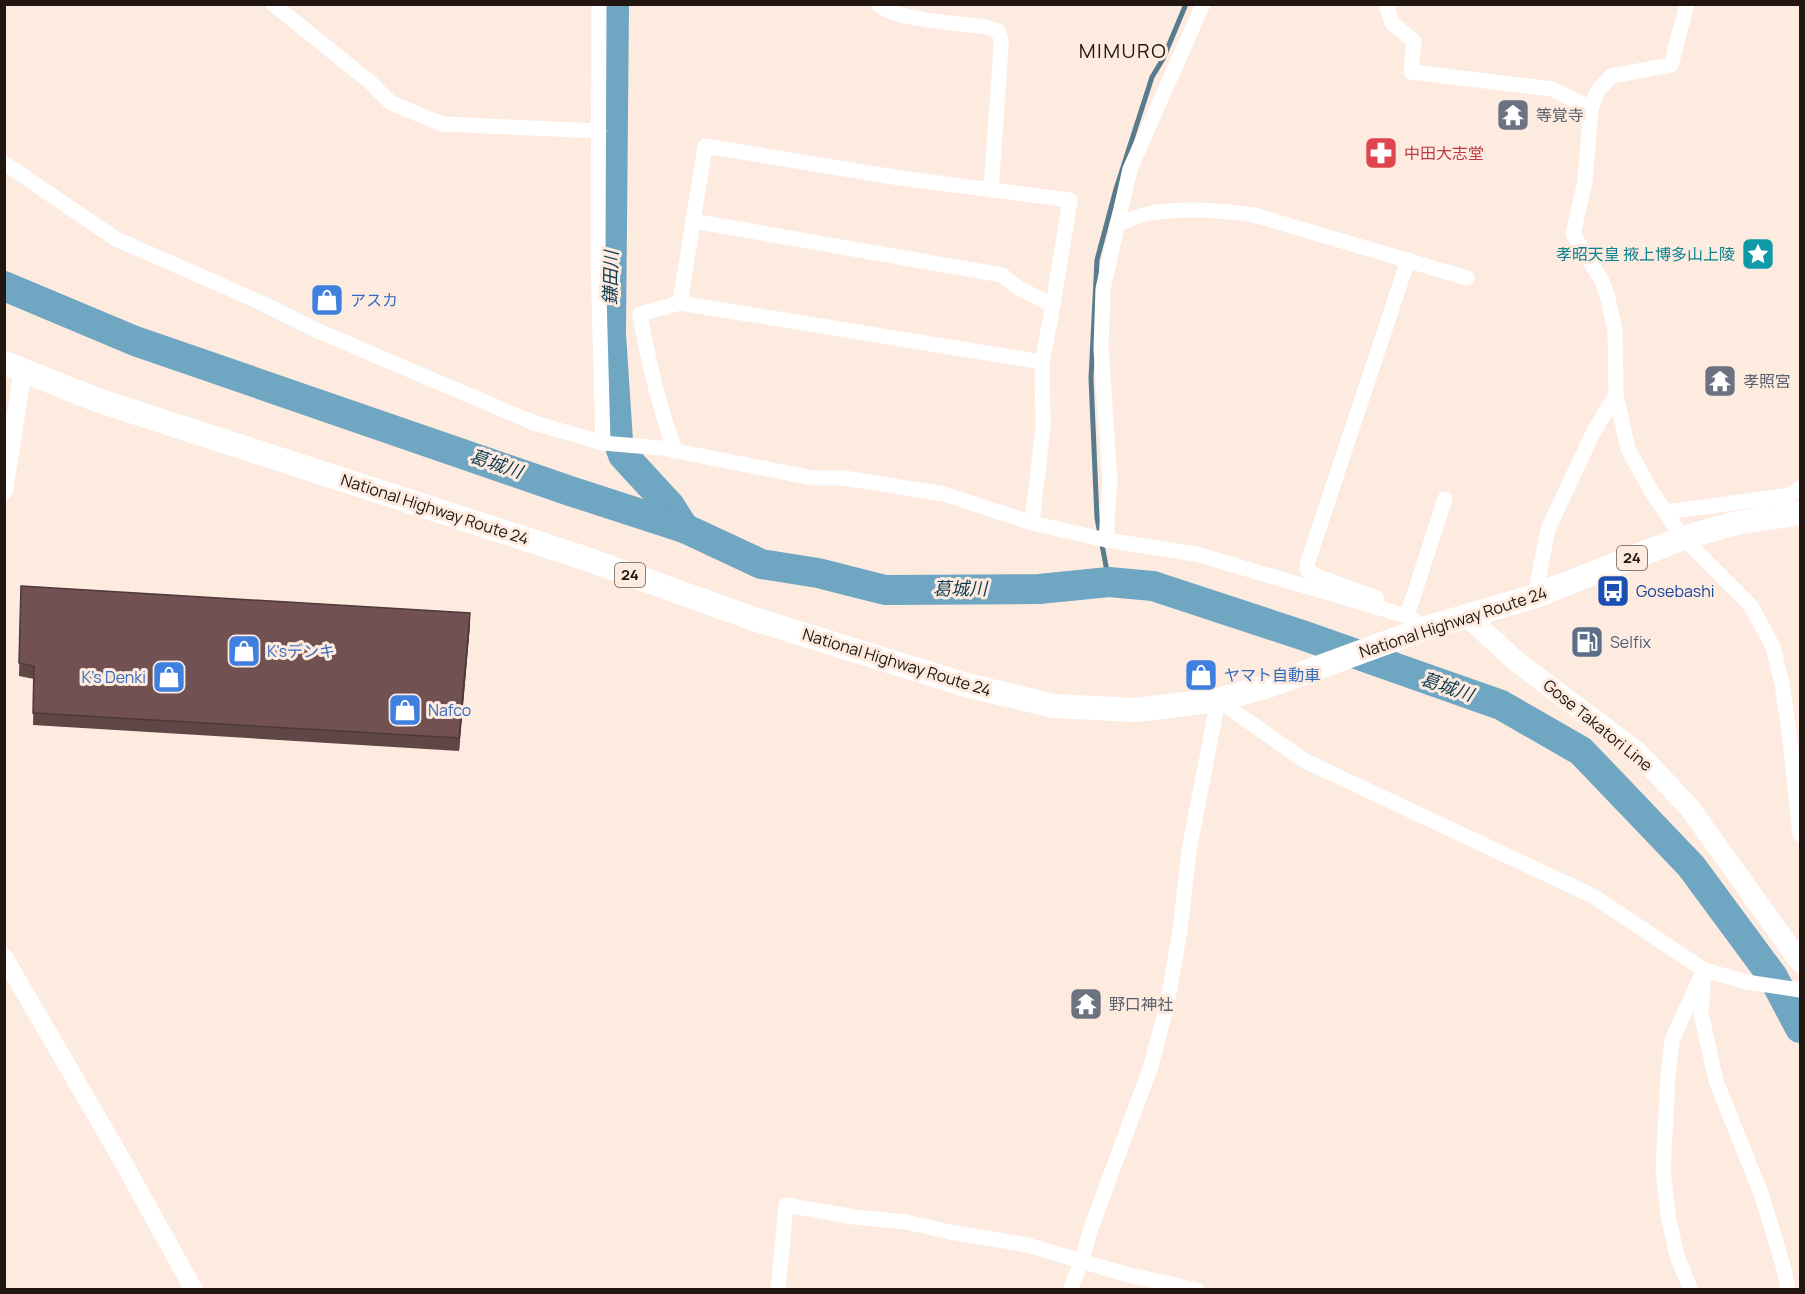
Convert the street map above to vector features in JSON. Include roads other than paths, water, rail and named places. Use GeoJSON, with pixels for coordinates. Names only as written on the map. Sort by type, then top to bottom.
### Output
{"type":"FeatureCollection","features":[{"type":"Feature","properties":{"kind":"highway","name":"National Highway Route 24"},"geometry":{"type":"LineString","coordinates":[[14,366],[97,400],[581,557],[754,619],[966,685],[1054,706],[1136,710],[1218,700],[1268,686],[1410,623],[1468,616],[1534,596],[1762,508],[1800,513]]}},
{"type":"Feature","properties":{"kind":"main road","name":"Gose Takatori Line"},"geometry":{"type":"LineString","coordinates":[[1468,616],[1516,661],[1638,753],[1689,807],[1800,962]]}},
{"type":"Feature","properties":{"kind":"street"},"geometry":{"type":"LineString","coordinates":[[273,4],[371,83],[391,103],[442,124],[598,131]]}},
{"type":"Feature","properties":{"kind":"street"},"geometry":{"type":"LineString","coordinates":[[599,4],[598,258],[603,443]]}},
{"type":"Feature","properties":{"kind":"street"},"geometry":{"type":"LineString","coordinates":[[878,4],[888,12],[987,27],[998,31],[1001,48],[991,190]]}},
{"type":"Feature","properties":{"kind":"street"},"geometry":{"type":"LineString","coordinates":[[1106,540],[1110,480],[1101,350],[1103,289],[1131,169],[1203,4]]}},
{"type":"Feature","properties":{"kind":"street"},"geometry":{"type":"LineString","coordinates":[[1386,4],[1392,23],[1414,41],[1411,72],[1552,89],[1591,108]]}},
{"type":"Feature","properties":{"kind":"street"},"geometry":{"type":"LineString","coordinates":[[1687,4],[1671,65],[1611,76],[1597,92],[1591,108],[1585,181],[1573,234],[1602,280],[1616,330],[1616,395],[1628,449],[1643,477],[1683,538],[1751,606],[1773,647],[1782,684],[1800,835]]}},
{"type":"Feature","properties":{"kind":"street"},"geometry":{"type":"LineString","coordinates":[[680,303],[705,146],[900,178],[1070,200],[1042,362],[1043,428],[1032,523]]}},
{"type":"Feature","properties":{"kind":"street"},"geometry":{"type":"LineString","coordinates":[[4,163],[116,239],[253,299],[316,330],[534,423],[603,443],[668,450],[813,478],[844,478],[944,494],[1032,523],[1106,540],[1196,554],[1410,623]]}},
{"type":"Feature","properties":{"kind":"street"},"geometry":{"type":"LineString","coordinates":[[1117,225],[1145,214],[1178,210],[1220,210],[1254,215],[1467,278]]}},
{"type":"Feature","properties":{"kind":"street"},"geometry":{"type":"LineString","coordinates":[[693,221],[1002,275],[1020,289],[1053,305]]}},
{"type":"Feature","properties":{"kind":"street"},"geometry":{"type":"LineString","coordinates":[[1408,260],[1307,564],[1308,571],[1319,578],[1380,598],[1410,623]]}},
{"type":"Feature","properties":{"kind":"street"},"geometry":{"type":"LineString","coordinates":[[668,450],[640,314],[680,303],[1042,362]]}},
{"type":"Feature","properties":{"kind":"street"},"geometry":{"type":"LineString","coordinates":[[4,491],[14,366]]}},
{"type":"Feature","properties":{"kind":"street"},"geometry":{"type":"LineString","coordinates":[[1534,596],[1548,529],[1594,431],[1616,395]]}},
{"type":"Feature","properties":{"kind":"street"},"geometry":{"type":"LineString","coordinates":[[1666,512],[1762,508],[1800,488]]}},
{"type":"Feature","properties":{"kind":"street"},"geometry":{"type":"LineString","coordinates":[[1410,623],[1445,499]]}},
{"type":"Feature","properties":{"kind":"street"},"geometry":{"type":"LineString","coordinates":[[1070,1290],[1151,1066],[1167,1005],[1180,930],[1189,850],[1218,700],[1305,761],[1593,896],[1704,970],[1746,982],[1800,990]]}},
{"type":"Feature","properties":{"kind":"street"},"geometry":{"type":"LineString","coordinates":[[4,957],[118,1153],[194,1290]]}},
{"type":"Feature","properties":{"kind":"street"},"geometry":{"type":"LineString","coordinates":[[1691,1290],[1677,1256],[1668,1215],[1663,1170],[1672,1040],[1704,970]]}},
{"type":"Feature","properties":{"kind":"street"},"geometry":{"type":"LineString","coordinates":[[1704,970],[1701,1014],[1716,1081],[1762,1196],[1788,1290]]}},
{"type":"Feature","properties":{"kind":"street"},"geometry":{"type":"LineString","coordinates":[[778,1290],[786,1205],[854,1217],[906,1222],[1027,1245],[1125,1274],[1197,1290]]}},
{"type":"Feature","properties":{"kind":"waterway","name":"鎌田川"},"geometry":{"type":"LineString","coordinates":[[614,4],[611,334],[618,441],[623,455],[670,506],[684,528]]}},
{"type":"Feature","properties":{"kind":"waterway"},"geometry":{"type":"LineString","coordinates":[[1109,582],[1097,518],[1091,378],[1097,260],[1116,189],[1152,77],[1163,59],[1186,4]]}},
{"type":"Feature","properties":{"kind":"waterway","name":"葛城川"},"geometry":{"type":"LineString","coordinates":[[4,286],[135,341],[684,528],[761,564],[818,573],[885,590],[1039,589],[1109,582],[1153,586],[1302,635],[1501,705],[1581,751],[1691,866],[1773,977],[1800,1028]]}},
{"type":"Feature","properties":{"kind":"place","name":"等覚寺"},"geometry":{"type":"Point","coordinates":[1513,115]}},
{"type":"Feature","properties":{"kind":"place","name":"中田大志堂"},"geometry":{"type":"Point","coordinates":[1381,153]}},
{"type":"Feature","properties":{"kind":"place","name":"孝昭天皇 掖上博多山上陵"},"geometry":{"type":"Point","coordinates":[1758,254]}},
{"type":"Feature","properties":{"kind":"place","name":"アスカ"},"geometry":{"type":"Point","coordinates":[327,300]}},
{"type":"Feature","properties":{"kind":"place","name":"孝照宮"},"geometry":{"type":"Point","coordinates":[1720,381]}},
{"type":"Feature","properties":{"kind":"place","name":"Gosebashi"},"geometry":{"type":"Point","coordinates":[1613,591]}},
{"type":"Feature","properties":{"kind":"place","name":"Selfix"},"geometry":{"type":"Point","coordinates":[1587,642]}},
{"type":"Feature","properties":{"kind":"place","name":"K'sデンキ"},"geometry":{"type":"Point","coordinates":[244,651]}},
{"type":"Feature","properties":{"kind":"place","name":"ヤマト自動車"},"geometry":{"type":"Point","coordinates":[1201,675]}},
{"type":"Feature","properties":{"kind":"place","name":"K's Denki"},"geometry":{"type":"Point","coordinates":[169,677]}},
{"type":"Feature","properties":{"kind":"place","name":"Nafco"},"geometry":{"type":"Point","coordinates":[405,710]}},
{"type":"Feature","properties":{"kind":"place","name":"野口神社"},"geometry":{"type":"Point","coordinates":[1086,1004]}},
{"type":"Feature","properties":{"kind":"district","name":"MIMURO"},"geometry":{"type":"Point","coordinates":[1123,51]}}]}
